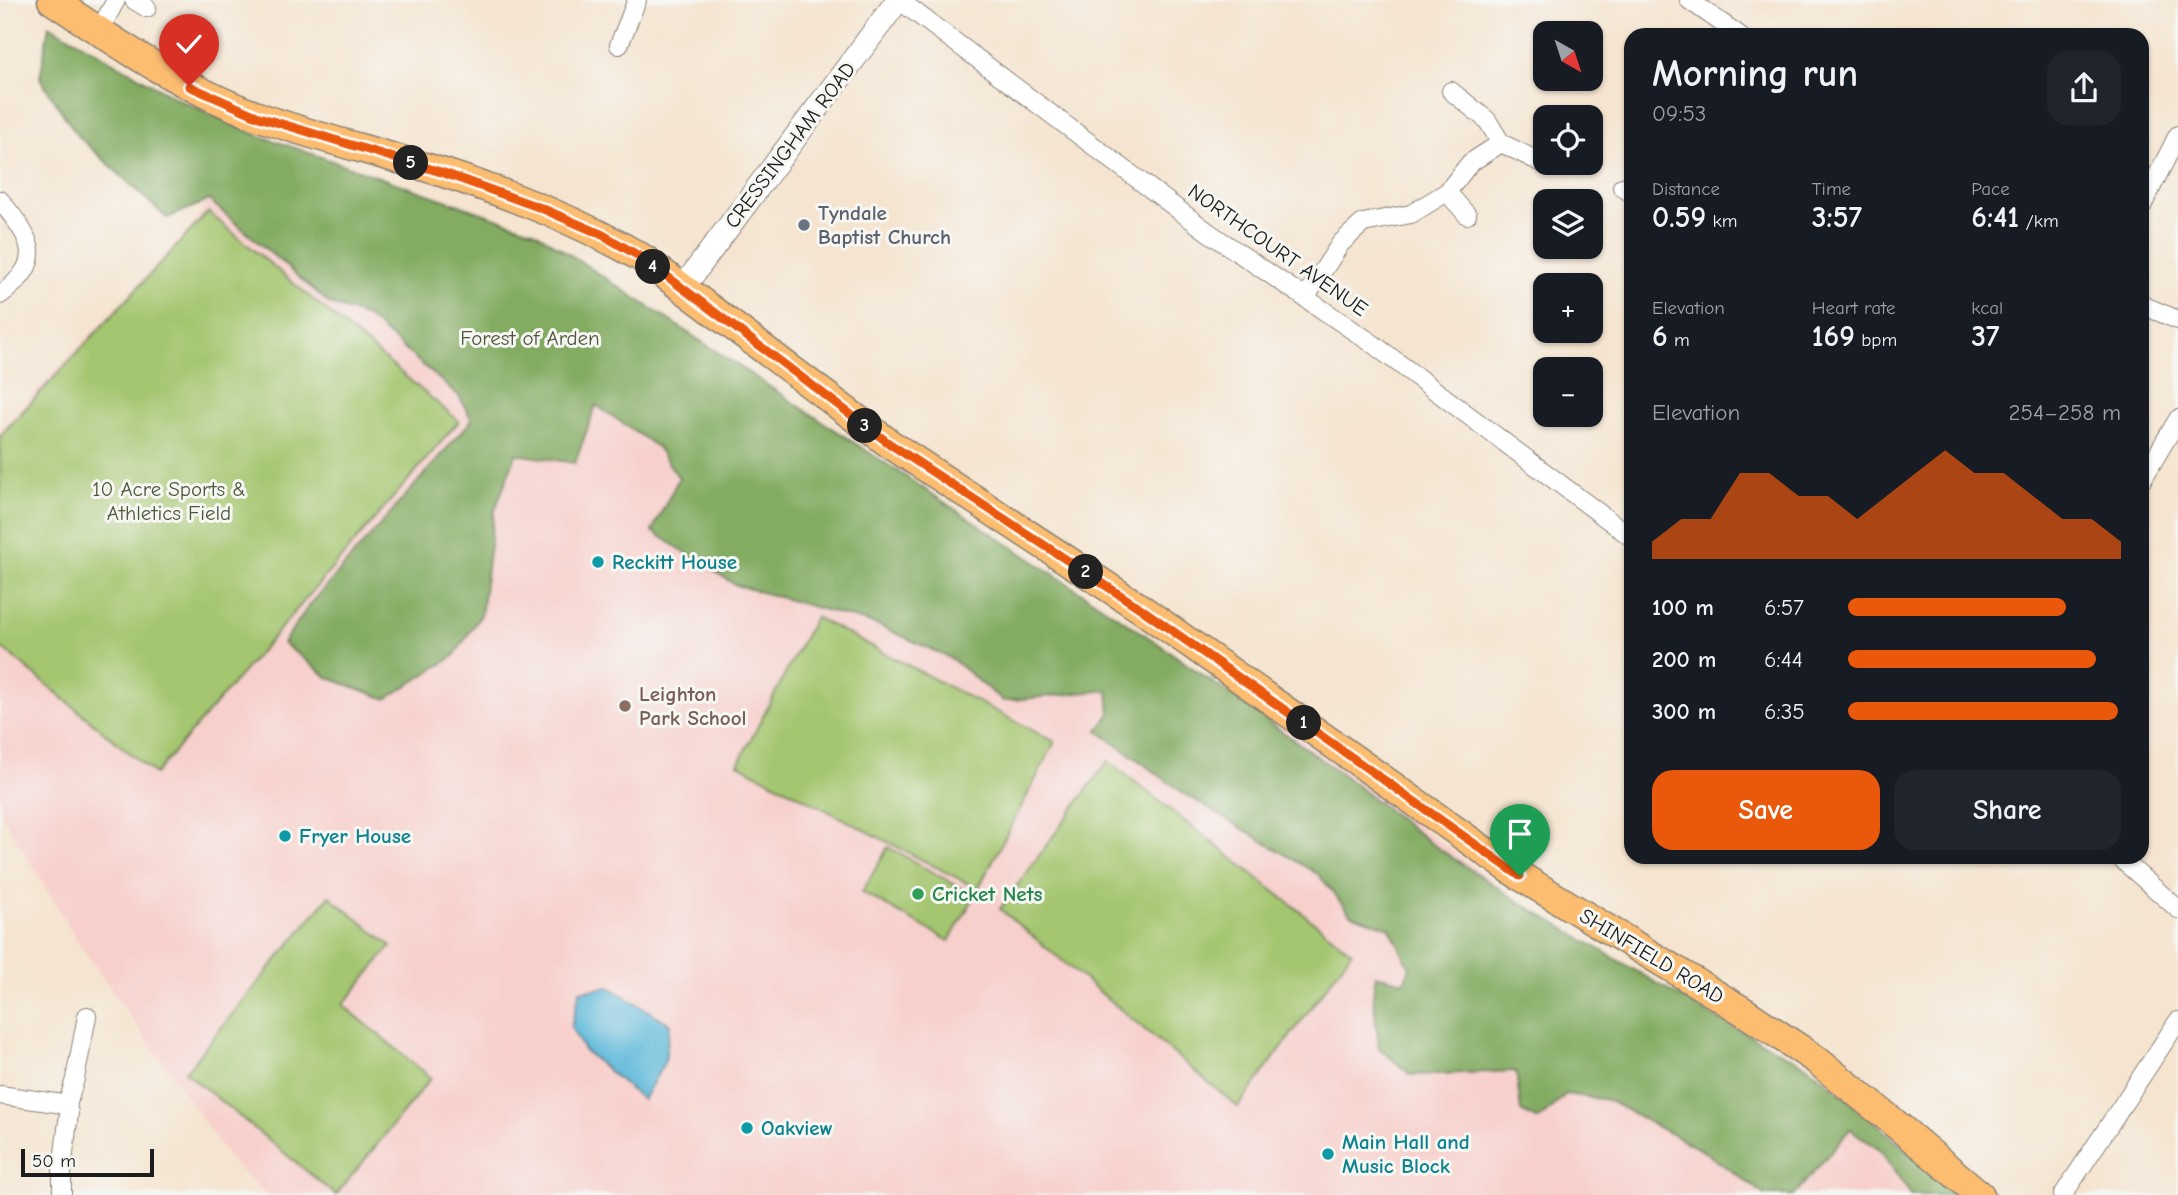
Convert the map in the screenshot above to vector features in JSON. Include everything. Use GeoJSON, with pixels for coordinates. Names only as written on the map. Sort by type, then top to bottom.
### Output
{"type":"FeatureCollection","features":[{"type":"Feature","properties":{"kind":"main road","name":"SHINFIELD ROAD"},"geometry":{"type":"LineString","coordinates":[[52,0],[189,86],[259,117],[444,173],[554,213],[603,235],[634,253],[881,438],[1140,608],[1520,876],[1743,1011],[1815,1059],[1980,1195]]}},
{"type":"Feature","properties":{"kind":"street"},"geometry":{"type":"LineString","coordinates":[[99,31],[116,0]]}},
{"type":"Feature","properties":{"kind":"street"},"geometry":{"type":"LineString","coordinates":[[619,45],[637,0]]}},
{"type":"Feature","properties":{"kind":"street","name":"CRESSINGHAM ROAD"},"geometry":{"type":"LineString","coordinates":[[682,289],[898,0]]}},
{"type":"Feature","properties":{"kind":"street","name":"NORTHCOURT AVENUE"},"geometry":{"type":"LineString","coordinates":[[898,0],[1208,232],[1373,344],[1624,532]]}},
{"type":"Feature","properties":{"kind":"street"},"geometry":{"type":"LineString","coordinates":[[1689,0],[1729,28]]}},
{"type":"Feature","properties":{"kind":"street"},"geometry":{"type":"LineString","coordinates":[[1451,92],[1487,120],[1500,143],[1533,159]]}},
{"type":"Feature","properties":{"kind":"street"},"geometry":{"type":"LineString","coordinates":[[2149,192],[2178,135]]}},
{"type":"Feature","properties":{"kind":"street"},"geometry":{"type":"LineString","coordinates":[[1305,298],[1341,243],[1363,223],[1411,214],[1447,192],[1470,163],[1500,143]]}},
{"type":"Feature","properties":{"kind":"street"},"geometry":{"type":"LineString","coordinates":[[1447,192],[1467,215]]}},
{"type":"Feature","properties":{"kind":"street"},"geometry":{"type":"LineString","coordinates":[[0,200],[27,235],[30,247],[29,263],[23,275],[0,295]]}},
{"type":"Feature","properties":{"kind":"street"},"geometry":{"type":"LineString","coordinates":[[2149,308],[2178,320]]}},
{"type":"Feature","properties":{"kind":"street"},"geometry":{"type":"LineString","coordinates":[[2149,468],[2178,419]]}},
{"type":"Feature","properties":{"kind":"street"},"geometry":{"type":"LineString","coordinates":[[2127,864],[2178,909]]}},
{"type":"Feature","properties":{"kind":"street"},"geometry":{"type":"LineString","coordinates":[[62,1195],[62,1169],[69,1113],[67,1106],[87,1016]]}},
{"type":"Feature","properties":{"kind":"street"},"geometry":{"type":"LineString","coordinates":[[2063,1195],[2178,1021]]}},
{"type":"Feature","properties":{"kind":"street"},"geometry":{"type":"LineString","coordinates":[[0,1095],[67,1106]]}},
{"type":"Feature","properties":{"kind":"shaded area","name":"Leighton Park School"},"geometry":{"type":"Polygon","coordinates":[[[252,133],[534,231],[1346,770],[1521,903],[1716,1018],[1808,1066],[1955,1195],[266,1195],[232,1162],[76,939],[0,812],[0,429],[187,233],[252,133]]]}},
{"type":"Feature","properties":{"kind":"green space","name":"Forest of Arden"},"geometry":{"type":"Polygon","coordinates":[[[49,25],[178,99],[252,133],[534,231],[1156,642],[1343,775],[1432,844],[1521,903],[1716,1018],[1808,1066],[1956,1195],[1911,1195],[1881,1151],[1850,1129],[1794,1195],[1765,1195],[1705,1152],[1608,1100],[1566,1094],[1538,1120],[1521,1111],[1516,1071],[1411,1075],[1379,1048],[1373,994],[1376,975],[1404,982],[1410,968],[1390,928],[1350,914],[1319,875],[1185,794],[1098,731],[1110,713],[1108,690],[1003,701],[952,659],[878,625],[736,585],[652,531],[679,478],[657,447],[596,405],[575,463],[516,454],[494,513],[481,615],[454,656],[386,699],[329,678],[283,643],[308,607],[472,420],[459,396],[367,317],[330,304],[209,200],[167,218],[77,135],[40,78],[49,25]]]}},
{"type":"Feature","properties":{"kind":"green space","name":"10 Acre Sports & Athletics Field"},"geometry":{"type":"Polygon","coordinates":[[[208,212],[459,421],[155,774],[0,646],[0,436],[208,212]]]}},
{"type":"Feature","properties":{"kind":"green space"},"geometry":{"type":"Polygon","coordinates":[[[815,617],[1055,742],[978,889],[738,764],[815,617]]]}},
{"type":"Feature","properties":{"kind":"green space"},"geometry":{"type":"Polygon","coordinates":[[[1108,761],[1352,952],[1238,1107],[1000,909],[1108,761]]]}},
{"type":"Feature","properties":{"kind":"green space","name":"Cricket Nets"},"geometry":{"type":"Polygon","coordinates":[[[888,847],[975,896],[949,941],[862,892],[888,847]]]}},
{"type":"Feature","properties":{"kind":"green space"},"geometry":{"type":"Polygon","coordinates":[[[329,896],[391,946],[343,1005],[431,1078],[336,1195],[185,1072],[329,896]]]}},
{"type":"Feature","properties":{"kind":"water"},"geometry":{"type":"Polygon","coordinates":[[[609,987],[670,1024],[665,1061],[643,1100],[584,1050],[571,1027],[580,991],[609,987]]]}},
{"type":"Feature","properties":{"kind":"place","name":"Tyndale Baptist Church"},"geometry":{"type":"Point","coordinates":[804,225]}},
{"type":"Feature","properties":{"kind":"place","name":"Reckitt House"},"geometry":{"type":"Point","coordinates":[598,562]}},
{"type":"Feature","properties":{"kind":"place","name":"Leighton Park School"},"geometry":{"type":"Point","coordinates":[625,706]}},
{"type":"Feature","properties":{"kind":"place","name":"Fryer House"},"geometry":{"type":"Point","coordinates":[285,836]}},
{"type":"Feature","properties":{"kind":"place","name":"Cricket Nets"},"geometry":{"type":"Point","coordinates":[918,894]}},
{"type":"Feature","properties":{"kind":"place","name":"Oakview"},"geometry":{"type":"Point","coordinates":[747,1128]}},
{"type":"Feature","properties":{"kind":"place","name":"Main Hall and Music Block"},"geometry":{"type":"Point","coordinates":[1328,1154]}},
{"type":"Feature","properties":{"kind":"route"},"geometry":{"type":"LineString","coordinates":[[189,86],[259,117],[444,173],[541,208],[603,235],[644,259],[890,444],[1140,608],[1520,876]]}}]}
